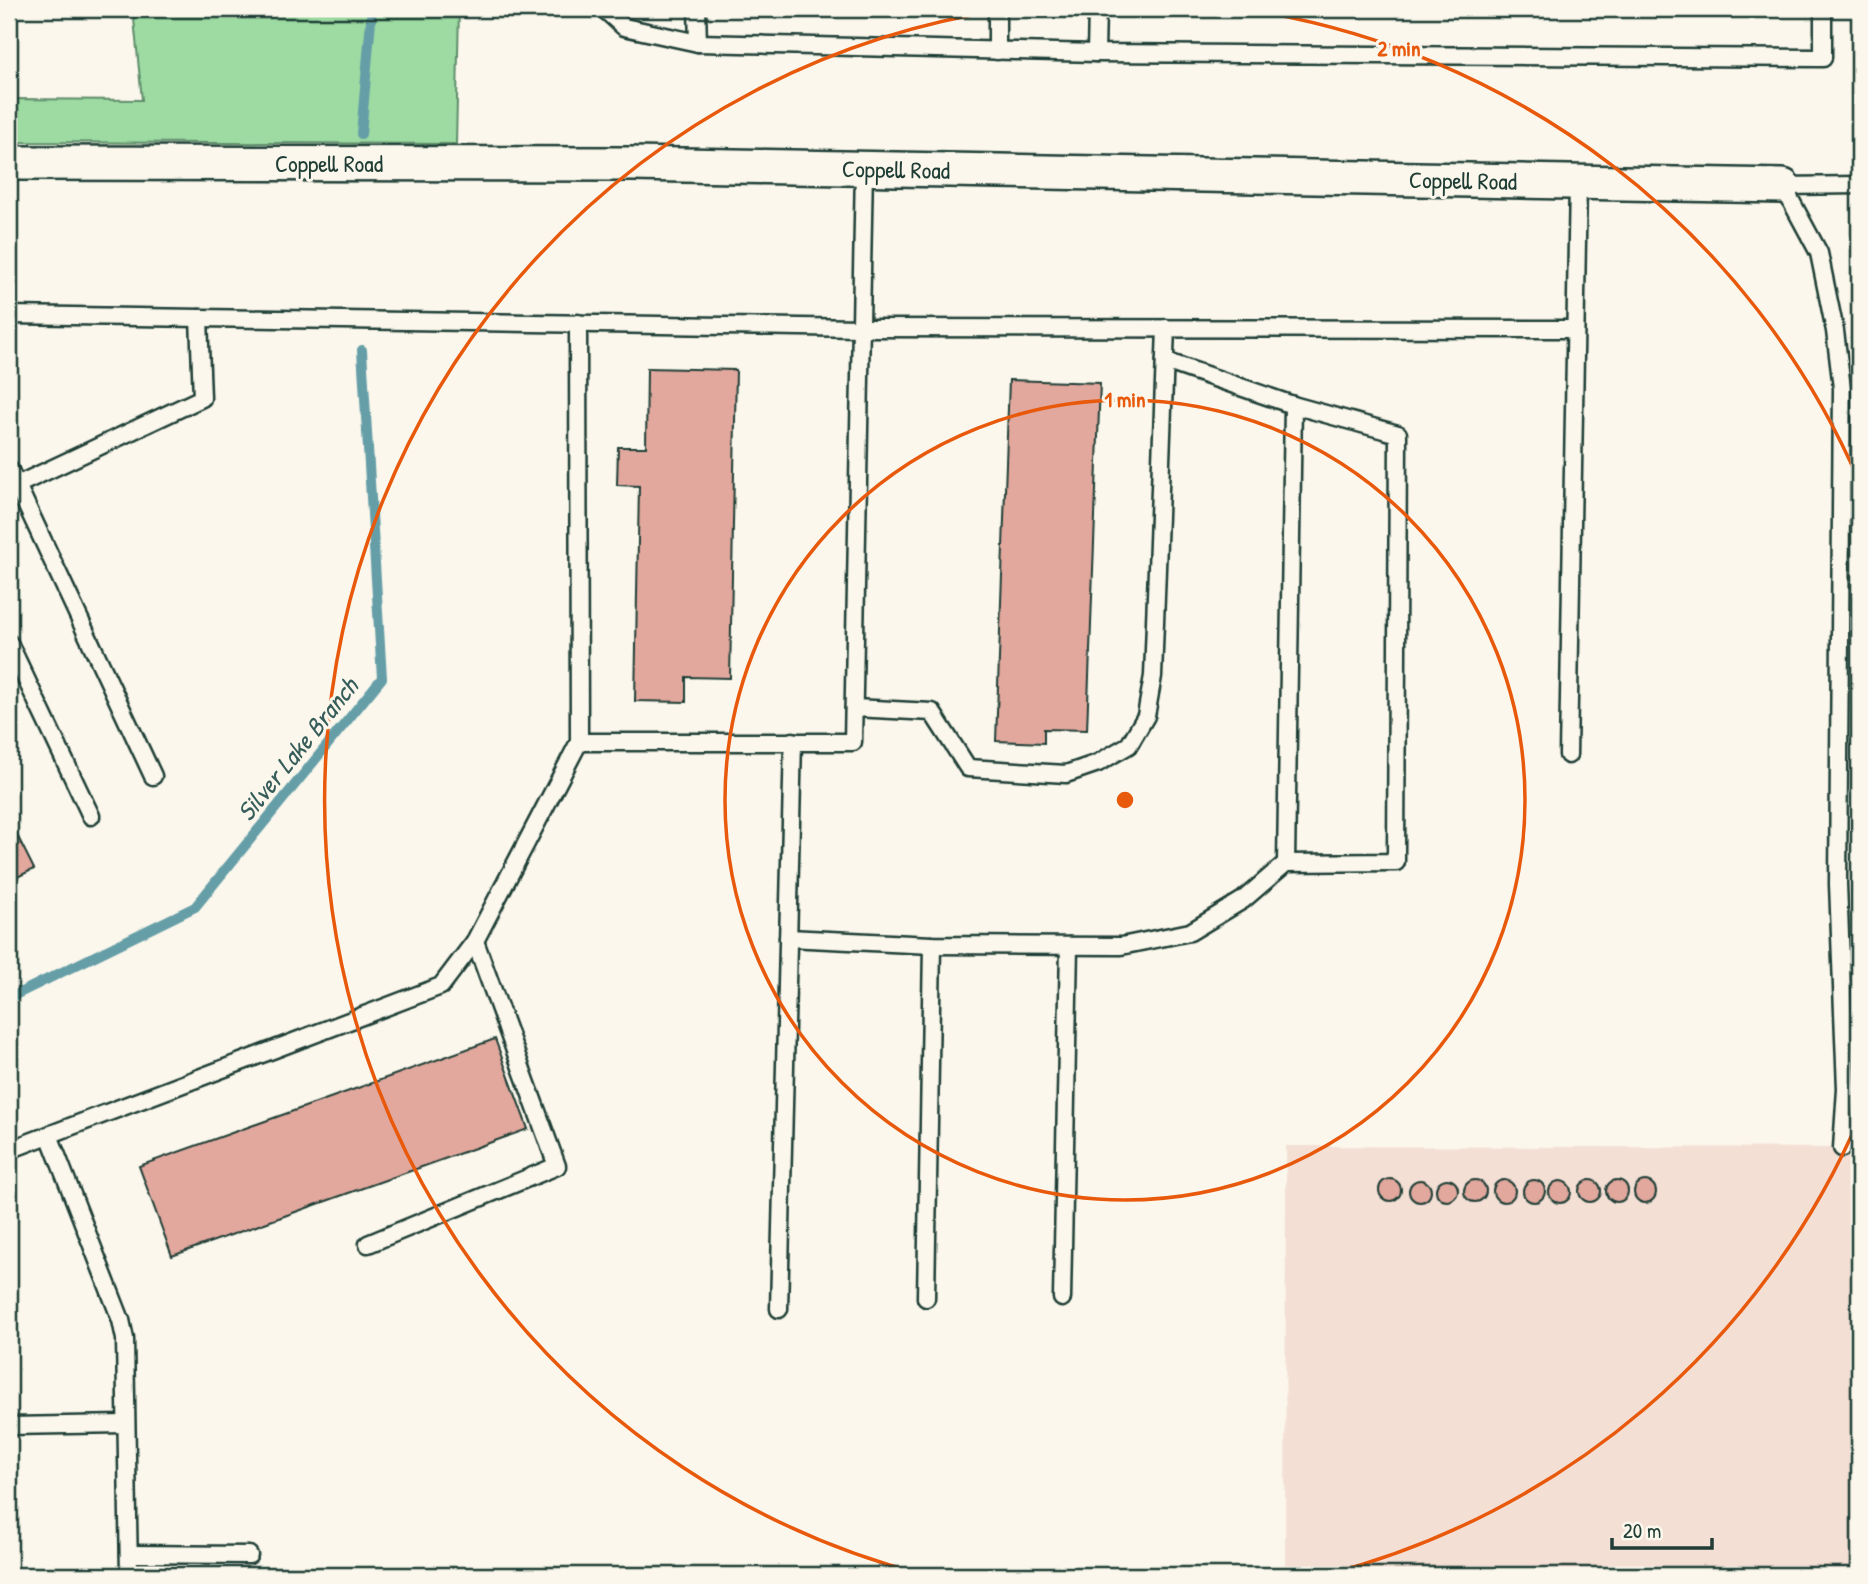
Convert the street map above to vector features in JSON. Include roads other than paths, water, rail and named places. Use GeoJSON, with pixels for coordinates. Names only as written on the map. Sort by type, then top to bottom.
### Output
{"type":"FeatureCollection","features":[{"type":"Feature","properties":{"kind":"street","name":"Coppell Road"},"geometry":{"type":"LineString","coordinates":[[9,163],[632,164],[1783,186]]}},
{"type":"Feature","properties":{"kind":"lane"},"geometry":{"type":"LineString","coordinates":[[604,9],[624,27],[698,43],[1096,53],[1823,58],[1823,9]]}},
{"type":"Feature","properties":{"kind":"lane"},"geometry":{"type":"LineString","coordinates":[[697,9],[698,43]]}},
{"type":"Feature","properties":{"kind":"lane"},"geometry":{"type":"LineString","coordinates":[[997,9],[997,51]]}},
{"type":"Feature","properties":{"kind":"lane"},"geometry":{"type":"LineString","coordinates":[[1096,53],[1097,9]]}},
{"type":"Feature","properties":{"kind":"lane"},"geometry":{"type":"LineString","coordinates":[[579,741],[853,741],[864,168]]}},
{"type":"Feature","properties":{"kind":"lane"},"geometry":{"type":"LineString","coordinates":[[1568,755],[1578,182]]}},
{"type":"Feature","properties":{"kind":"lane"},"geometry":{"type":"LineString","coordinates":[[1842,1148],[1846,1088],[1838,870],[1842,388],[1835,331],[1819,253],[1783,186],[1859,185]]}},
{"type":"Feature","properties":{"kind":"lane"},"geometry":{"type":"LineString","coordinates":[[9,315],[861,328],[1575,329]]}},
{"type":"Feature","properties":{"kind":"lane"},"geometry":{"type":"LineString","coordinates":[[17,485],[202,398],[199,318]]}},
{"type":"Feature","properties":{"kind":"lane"},"geometry":{"type":"LineString","coordinates":[[9,1150],[441,986],[475,941],[579,741],[578,323]]}},
{"type":"Feature","properties":{"kind":"lane"},"geometry":{"type":"LineString","coordinates":[[854,708],[932,712],[968,768],[1066,774],[1098,763],[1129,745],[1146,716],[1153,676],[1166,328]]}},
{"type":"Feature","properties":{"kind":"lane"},"geometry":{"type":"LineString","coordinates":[[788,938],[932,945],[1121,946],[1190,932],[1243,900],[1286,863],[1396,862],[1398,435],[1293,405],[1166,361]]}},
{"type":"Feature","properties":{"kind":"lane"},"geometry":{"type":"LineString","coordinates":[[1286,863],[1293,405]]}},
{"type":"Feature","properties":{"kind":"lane"},"geometry":{"type":"LineString","coordinates":[[9,469],[153,776]]}},
{"type":"Feature","properties":{"kind":"lane"},"geometry":{"type":"LineString","coordinates":[[9,643],[91,816]]}},
{"type":"Feature","properties":{"kind":"lane"},"geometry":{"type":"LineString","coordinates":[[779,1309],[793,741]]}},
{"type":"Feature","properties":{"kind":"lane"},"geometry":{"type":"LineString","coordinates":[[368,1244],[557,1166],[475,941]]}},
{"type":"Feature","properties":{"kind":"lane"},"geometry":{"type":"LineString","coordinates":[[926,1298],[932,945]]}},
{"type":"Feature","properties":{"kind":"lane"},"geometry":{"type":"LineString","coordinates":[[1062,1298],[1069,946]]}},
{"type":"Feature","properties":{"kind":"lane"},"geometry":{"type":"LineString","coordinates":[[49,1135],[121,1320],[125,1339],[128,1575]]}},
{"type":"Feature","properties":{"kind":"lane"},"geometry":{"type":"LineString","coordinates":[[9,1426],[125,1424]]}},
{"type":"Feature","properties":{"kind":"lane"},"geometry":{"type":"LineString","coordinates":[[129,1554],[249,1555]]}},
{"type":"Feature","properties":{"kind":"waterway","name":"Silver Lake Branch"},"geometry":{"type":"LineString","coordinates":[[361,134],[372,9]]}},
{"type":"Feature","properties":{"kind":"waterway","name":"Silver Lake Branch"},"geometry":{"type":"LineString","coordinates":[[9,998],[195,907],[382,678],[362,350]]}}]}
